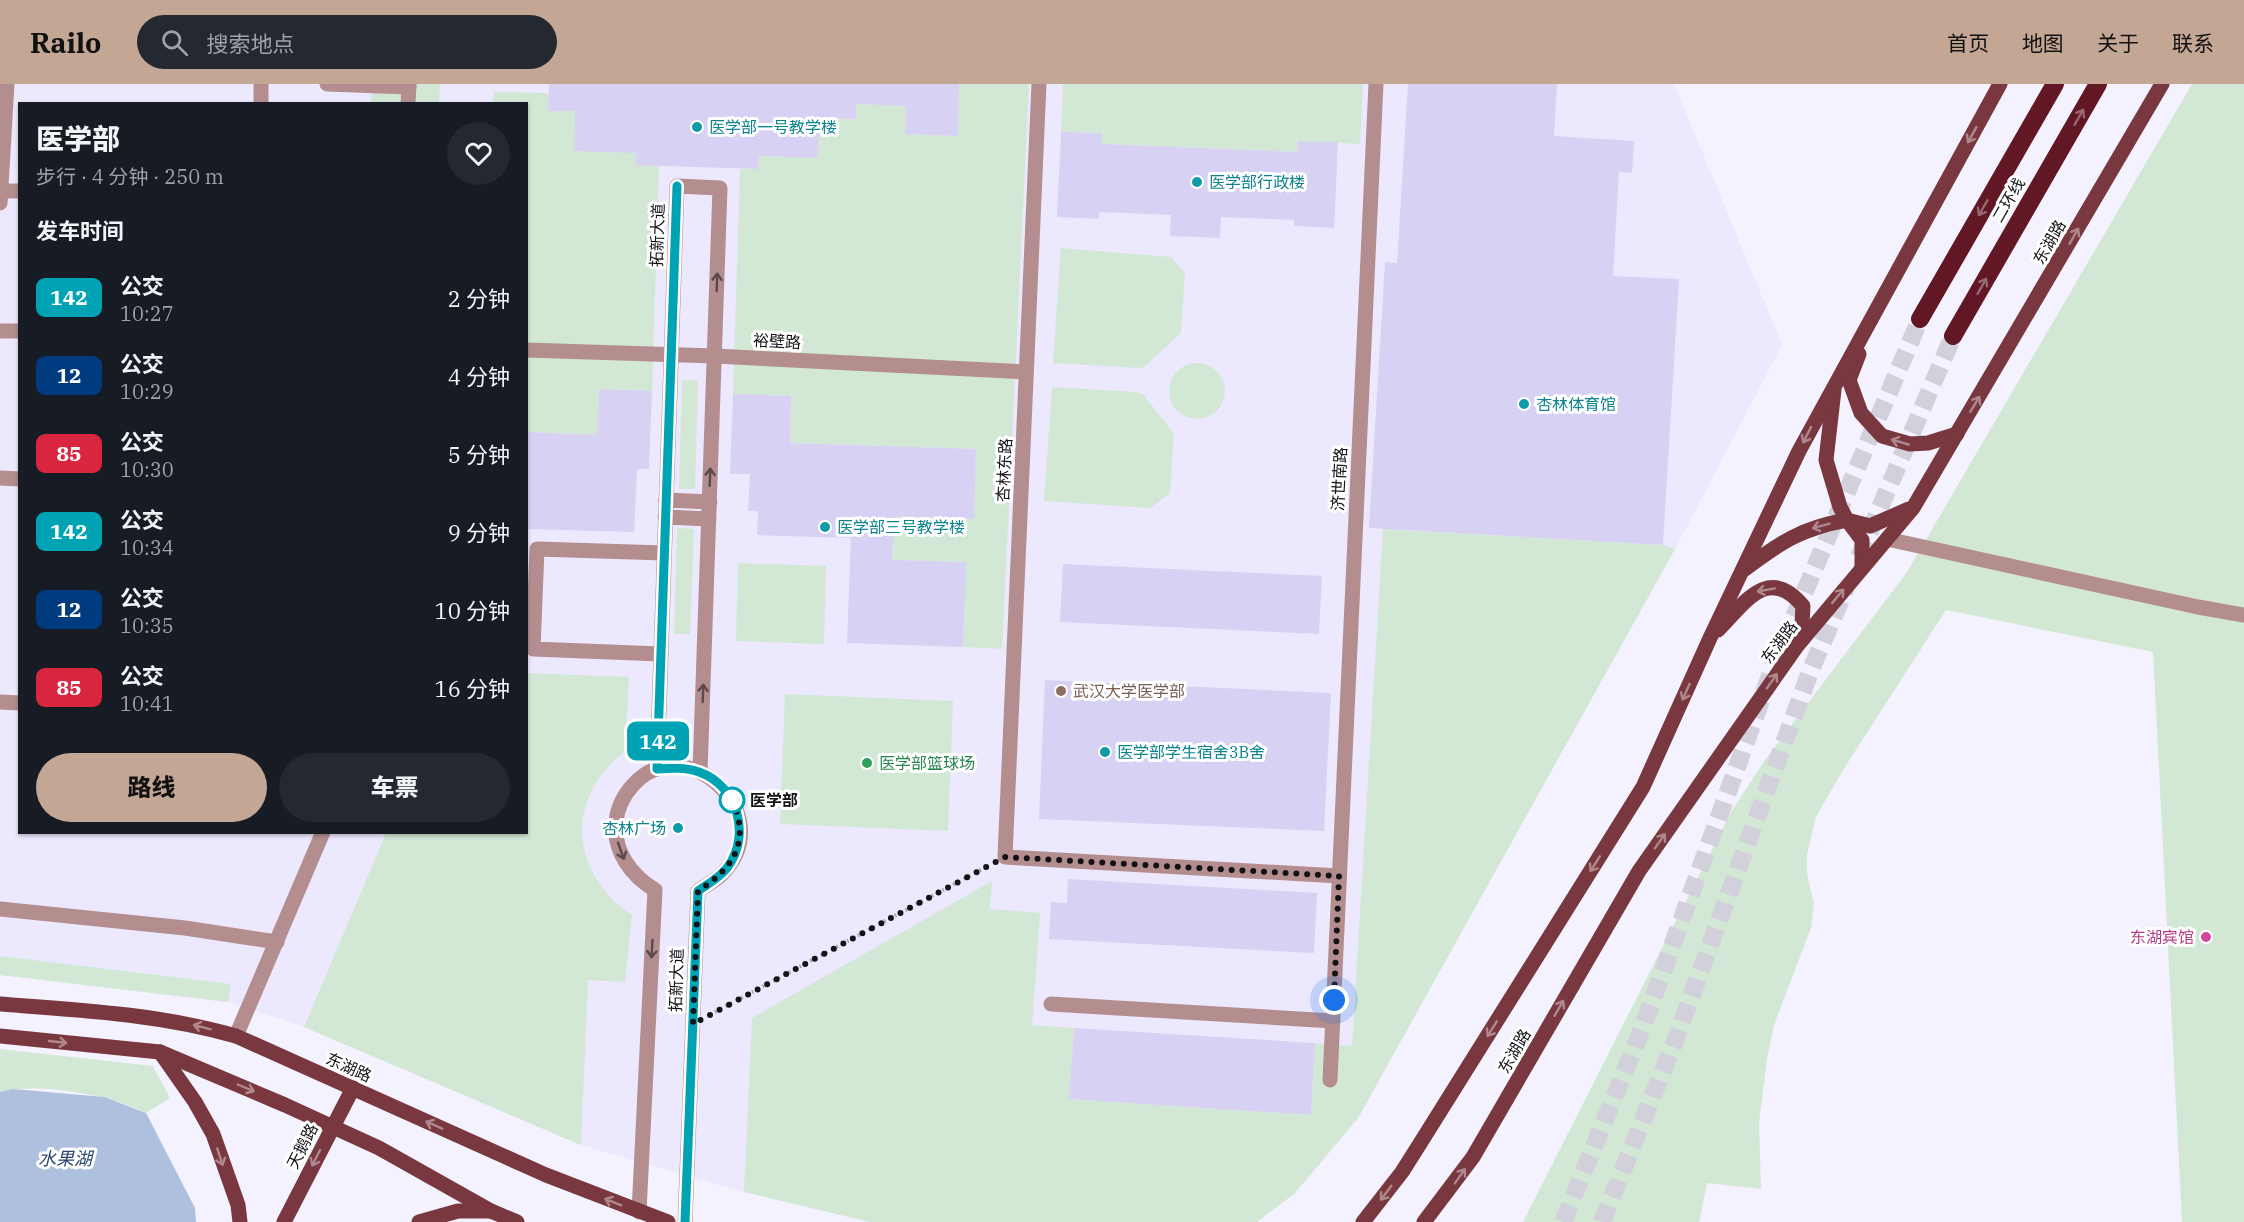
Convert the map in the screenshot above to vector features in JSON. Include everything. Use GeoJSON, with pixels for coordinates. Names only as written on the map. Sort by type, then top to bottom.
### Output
{"type":"FeatureCollection","features":[{"type":"Feature","properties":{"kind":"highway","name":"二环线"},"geometry":{"type":"LineString","coordinates":[[1920,319],[2055,84]]}},
{"type":"Feature","properties":{"kind":"highway","name":"二环线"},"geometry":{"type":"LineString","coordinates":[[1953,336],[2098,84]]}},
{"type":"Feature","properties":{"kind":"main road","name":"东湖路"},"geometry":{"type":"LineString","coordinates":[[1363,1222],[1402,1172],[1643,787],[1710,638],[1799,451],[1835,381],[2000,84]]}},
{"type":"Feature","properties":{"kind":"main road","name":"东湖路"},"geometry":{"type":"LineString","coordinates":[[1424,1222],[1473,1157],[1639,871],[1801,641],[1913,508],[2162,84]]}},
{"type":"Feature","properties":{"kind":"main road"},"geometry":{"type":"LineString","coordinates":[[1874,311],[1850,380],[1861,412],[1882,436],[1910,444],[1928,443],[1957,434]]}},
{"type":"Feature","properties":{"kind":"main road"},"geometry":{"type":"LineString","coordinates":[[1835,381],[1826,460],[1840,507],[1862,540],[1862,568]]}},
{"type":"Feature","properties":{"kind":"main road"},"geometry":{"type":"LineString","coordinates":[[1744,569],[1780,543],[1817,525],[1847,520],[1870,526],[1913,508]]}},
{"type":"Feature","properties":{"kind":"main road"},"geometry":{"type":"LineString","coordinates":[[1710,638],[1758,590],[1775,587],[1792,592],[1803,606],[1801,641]]}},
{"type":"Feature","properties":{"kind":"main road","name":"东湖路"},"geometry":{"type":"LineString","coordinates":[[0,1004],[130,1014],[194,1024],[236,1036],[546,1175],[668,1222]]}},
{"type":"Feature","properties":{"kind":"main road"},"geometry":{"type":"LineString","coordinates":[[0,1036],[160,1052],[380,1148],[491,1211],[518,1222]]}},
{"type":"Feature","properties":{"kind":"main road"},"geometry":{"type":"LineString","coordinates":[[160,1052],[195,1102],[213,1134],[238,1205],[240,1222]]}},
{"type":"Feature","properties":{"kind":"main road","name":"天鹅路"},"geometry":{"type":"LineString","coordinates":[[284,1222],[353,1088]]}},
{"type":"Feature","properties":{"kind":"main road"},"geometry":{"type":"LineString","coordinates":[[419,1222],[458,1211],[491,1211]]}},
{"type":"Feature","properties":{"kind":"street"},"geometry":{"type":"LineString","coordinates":[[7,84],[0,195],[18,191]]}},
{"type":"Feature","properties":{"kind":"street"},"geometry":{"type":"LineString","coordinates":[[261,84],[261,102]]}},
{"type":"Feature","properties":{"kind":"street"},"geometry":{"type":"LineString","coordinates":[[327,84],[409,86],[408,102]]}},
{"type":"Feature","properties":{"kind":"street","name":"杏林东路"},"geometry":{"type":"LineString","coordinates":[[1005,857],[1039,84]]}},
{"type":"Feature","properties":{"kind":"street","name":"济世南路"},"geometry":{"type":"LineString","coordinates":[[1330,1080],[1376,84]]}},
{"type":"Feature","properties":{"kind":"street","name":"拓新大道"},"geometry":{"type":"LineString","coordinates":[[639,1212],[655,890],[645,884],[625,861],[618,843],[616,823],[621,804],[630,789],[644,776],[657,769],[677,186],[720,188],[700,772],[713,779],[730,796],[739,816],[740,827],[733,859],[719,876],[698,891],[685,1222]]}},
{"type":"Feature","properties":{"kind":"street"},"geometry":{"type":"LineString","coordinates":[[0,331],[18,332]]}},
{"type":"Feature","properties":{"kind":"street","name":"裕壁路"},"geometry":{"type":"LineString","coordinates":[[528,350],[714,356],[1026,372]]}},
{"type":"Feature","properties":{"kind":"street"},"geometry":{"type":"LineString","coordinates":[[0,478],[18,479]]}},
{"type":"Feature","properties":{"kind":"street"},"geometry":{"type":"LineString","coordinates":[[666,500],[710,502]]}},
{"type":"Feature","properties":{"kind":"street"},"geometry":{"type":"LineString","coordinates":[[665,518],[709,519]]}},
{"type":"Feature","properties":{"kind":"street"},"geometry":{"type":"LineString","coordinates":[[1887,539],[2244,615]]}},
{"type":"Feature","properties":{"kind":"street"},"geometry":{"type":"LineString","coordinates":[[661,654],[534,649],[535,593],[537,549],[664,553]]}},
{"type":"Feature","properties":{"kind":"street"},"geometry":{"type":"LineString","coordinates":[[0,702],[18,703]]}},
{"type":"Feature","properties":{"kind":"street"},"geometry":{"type":"LineString","coordinates":[[657,769],[688,768],[700,772]]}},
{"type":"Feature","properties":{"kind":"street"},"geometry":{"type":"LineString","coordinates":[[236,1036],[322,834]]}},
{"type":"Feature","properties":{"kind":"street"},"geometry":{"type":"LineString","coordinates":[[1005,857],[1339,876]]}},
{"type":"Feature","properties":{"kind":"street"},"geometry":{"type":"LineString","coordinates":[[0,909],[185,928],[277,942]]}},
{"type":"Feature","properties":{"kind":"street"},"geometry":{"type":"LineString","coordinates":[[1051,1004],[1333,1021]]}},
{"type":"Feature","properties":{"kind":"path"},"geometry":{"type":"LineString","coordinates":[[693,1024],[1005,857]]}},
{"type":"Feature","properties":{"kind":"shaded area","name":"武汉大学医学部"},"geometry":{"type":"Polygon","coordinates":[[[0,84],[1674,84],[1782,345],[1675,549],[1358,1118],[1295,1193],[1257,1222],[870,1222],[744,1192],[581,1145],[304,1027],[228,1002],[0,975],[0,84]]]}},
{"type":"Feature","properties":{"kind":"green space"},"geometry":{"type":"Polygon","coordinates":[[[372,84],[440,84],[439,102],[371,102],[372,84]]]}},
{"type":"Feature","properties":{"kind":"green space"},"geometry":{"type":"Polygon","coordinates":[[[959,84],[1029,84],[1002,649],[963,647],[965,562],[892,560],[894,516],[973,519],[976,449],[790,443],[791,396],[733,394],[740,169],[758,169],[759,156],[818,158],[820,118],[856,119],[856,104],[906,106],[905,134],[957,136],[959,84]]]}},
{"type":"Feature","properties":{"kind":"green space"},"geometry":{"type":"Polygon","coordinates":[[[1063,84],[1363,84],[1360,144],[1298,141],[1297,152],[1102,144],[1102,133],[1061,132],[1063,84]]]}},
{"type":"Feature","properties":{"kind":"green space","name":"东湖宾馆"},"geometry":{"type":"Polygon","coordinates":[[[2192,84],[2244,84],[2244,1222],[2182,1222],[2153,652],[1946,610],[1843,770],[1816,817],[1807,854],[1807,874],[1814,904],[1811,928],[1774,1025],[1767,1059],[1759,1123],[1761,1189],[1707,1183],[1699,1222],[1523,1222],[1731,812],[1765,760],[1907,572],[2192,84]]]}},
{"type":"Feature","properties":{"kind":"green space"},"geometry":{"type":"Polygon","coordinates":[[[494,92],[548,93],[548,110],[575,111],[636,153],[635,165],[659,166],[652,391],[599,389],[597,435],[528,432],[528,102],[493,102],[494,92]]]}},
{"type":"Feature","properties":{"kind":"green space"},"geometry":{"type":"Polygon","coordinates":[[[1061,248],[1171,257],[1185,273],[1181,332],[1144,367],[1053,363],[1061,248]]]}},
{"type":"Feature","properties":{"kind":"green space"},"geometry":{"type":"Polygon","coordinates":[[[1191,363],[1203,363],[1217,371],[1225,385],[1223,402],[1217,411],[1203,419],[1191,419],[1174,407],[1169,397],[1169,385],[1181,368],[1191,363]]]}},
{"type":"Feature","properties":{"kind":"green space"},"geometry":{"type":"Polygon","coordinates":[[[682,380],[698,380],[695,489],[679,489],[682,380]]]}},
{"type":"Feature","properties":{"kind":"green space"},"geometry":{"type":"Polygon","coordinates":[[[1052,387],[1143,394],[1174,434],[1170,493],[1150,508],[1044,501],[1052,387]]]}},
{"type":"Feature","properties":{"kind":"green space"},"geometry":{"type":"Polygon","coordinates":[[[677,528],[694,529],[690,634],[674,634],[677,528]]]}},
{"type":"Feature","properties":{"kind":"green space"},"geometry":{"type":"Polygon","coordinates":[[[1383,529],[1663,545],[1675,549],[1358,1118],[1295,1193],[1257,1222],[870,1222],[744,1192],[752,1018],[992,881],[990,909],[1040,913],[1032,1025],[1074,1028],[1069,1099],[1311,1115],[1315,1043],[1352,1046],[1383,529]]]}},
{"type":"Feature","properties":{"kind":"green space"},"geometry":{"type":"Polygon","coordinates":[[[738,563],[826,566],[824,644],[736,641],[738,563]]]}},
{"type":"Feature","properties":{"kind":"green space"},"geometry":{"type":"Polygon","coordinates":[[[528,673],[629,677],[625,751],[605,770],[592,791],[584,812],[582,835],[586,857],[596,878],[611,898],[632,915],[625,982],[588,980],[581,1145],[304,1027],[386,834],[528,834],[528,673]]]}},
{"type":"Feature","properties":{"kind":"green space","name":"医学部篮球场"},"geometry":{"type":"Polygon","coordinates":[[[785,694],[953,701],[948,831],[780,824],[785,694]]]}},
{"type":"Feature","properties":{"kind":"green space"},"geometry":{"type":"Polygon","coordinates":[[[0,956],[231,984],[228,1002],[0,975],[0,956]]]}},
{"type":"Feature","properties":{"kind":"green space"},"geometry":{"type":"Polygon","coordinates":[[[0,1049],[153,1066],[170,1098],[146,1113],[114,1101],[74,1092],[16,1089],[0,1092],[0,1049]]]}},
{"type":"Feature","properties":{"kind":"water","name":"水果湖"},"geometry":{"type":"Polygon","coordinates":[[[13,1089],[104,1097],[146,1113],[195,1208],[196,1222],[0,1222],[0,1092],[13,1089]]]}},
{"type":"Feature","properties":{"kind":"building","name":"医学部一号教学楼"},"geometry":{"type":"Polygon","coordinates":[[[549,84],[959,84],[958,136],[905,134],[906,106],[856,104],[856,119],[820,118],[818,158],[759,156],[758,169],[635,165],[636,153],[574,151],[575,111],[548,111],[549,84]]]}},
{"type":"Feature","properties":{"kind":"building","name":"杏林体育馆"},"geometry":{"type":"Polygon","coordinates":[[[1408,84],[1557,84],[1554,136],[1634,141],[1632,173],[1619,172],[1613,276],[1679,279],[1663,545],[1369,528],[1385,262],[1397,263],[1408,84]]]}},
{"type":"Feature","properties":{"kind":"building","name":"医学部行政楼"},"geometry":{"type":"Polygon","coordinates":[[[1061,132],[1102,133],[1102,144],[1297,152],[1298,141],[1338,142],[1334,228],[1294,226],[1294,220],[1221,217],[1220,238],[1170,236],[1171,215],[1099,212],[1099,219],[1057,217],[1061,132]]]}},
{"type":"Feature","properties":{"kind":"building"},"geometry":{"type":"Polygon","coordinates":[[[599,389],[652,391],[649,469],[637,469],[634,532],[528,529],[528,432],[597,435],[599,389]]]}},
{"type":"Feature","properties":{"kind":"building","name":"医学部三号教学楼"},"geometry":{"type":"Polygon","coordinates":[[[733,394],[791,396],[790,443],[976,449],[974,519],[894,516],[892,560],[966,562],[963,647],[847,643],[851,538],[757,535],[758,511],[748,511],[750,474],[730,474],[733,394]]]}},
{"type":"Feature","properties":{"kind":"building"},"geometry":{"type":"Polygon","coordinates":[[[1063,564],[1322,576],[1319,634],[1060,622],[1063,564]]]}},
{"type":"Feature","properties":{"kind":"building"},"geometry":{"type":"Polygon","coordinates":[[[1045,680],[1331,693],[1324,831],[1039,819],[1045,680]]]}},
{"type":"Feature","properties":{"kind":"building"},"geometry":{"type":"Polygon","coordinates":[[[1068,879],[1317,893],[1314,953],[1049,939],[1051,902],[1067,903],[1068,879]]]}},
{"type":"Feature","properties":{"kind":"building"},"geometry":{"type":"Polygon","coordinates":[[[1074,1028],[1315,1043],[1311,1115],[1069,1099],[1074,1028]]]}},
{"type":"Feature","properties":{"kind":"tunnel"},"geometry":{"type":"LineString","coordinates":[[1563,1222],[1642,1029],[1775,662],[1920,319]]}},
{"type":"Feature","properties":{"kind":"tunnel"},"geometry":{"type":"LineString","coordinates":[[1859,557],[1953,336]]}},
{"type":"Feature","properties":{"kind":"tunnel"},"geometry":{"type":"LineString","coordinates":[[1602,1222],[1676,1038],[1810,672],[1846,588]]}},
{"type":"Feature","properties":{"kind":"bus line","name":"142"},"geometry":{"type":"LineString","coordinates":[[677,186],[657,769],[688,768],[713,779],[730,796],[739,816],[740,827],[733,859],[719,876],[698,891],[685,1222]]}},
{"type":"Feature","properties":{"kind":"place","name":"医学部一号教学楼"},"geometry":{"type":"Point","coordinates":[697,127]}},
{"type":"Feature","properties":{"kind":"place","name":"医学部行政楼"},"geometry":{"type":"Point","coordinates":[1197,182]}},
{"type":"Feature","properties":{"kind":"place","name":"杏林体育馆"},"geometry":{"type":"Point","coordinates":[1524,404]}},
{"type":"Feature","properties":{"kind":"place","name":"医学部三号教学楼"},"geometry":{"type":"Point","coordinates":[825,527]}},
{"type":"Feature","properties":{"kind":"place","name":"武汉大学医学部"},"geometry":{"type":"Point","coordinates":[1061,691]}},
{"type":"Feature","properties":{"kind":"place","name":"医学部学生宿舍3B舍"},"geometry":{"type":"Point","coordinates":[1105,752]}},
{"type":"Feature","properties":{"kind":"place","name":"医学部篮球场"},"geometry":{"type":"Point","coordinates":[867,763]}},
{"type":"Feature","properties":{"kind":"place","name":"医学部"},"geometry":{"type":"Point","coordinates":[732,800]}},
{"type":"Feature","properties":{"kind":"place","name":"杏林广场"},"geometry":{"type":"Point","coordinates":[678,828]}},
{"type":"Feature","properties":{"kind":"place","name":"东湖宾馆"},"geometry":{"type":"Point","coordinates":[2206,937]}},
{"type":"Feature","properties":{"kind":"route"},"geometry":{"type":"LineString","coordinates":[[732,800],[730,796],[739,816],[737,849],[727,868],[698,891],[693,1024],[1005,857],[1339,876],[1334,1000]]}}]}
